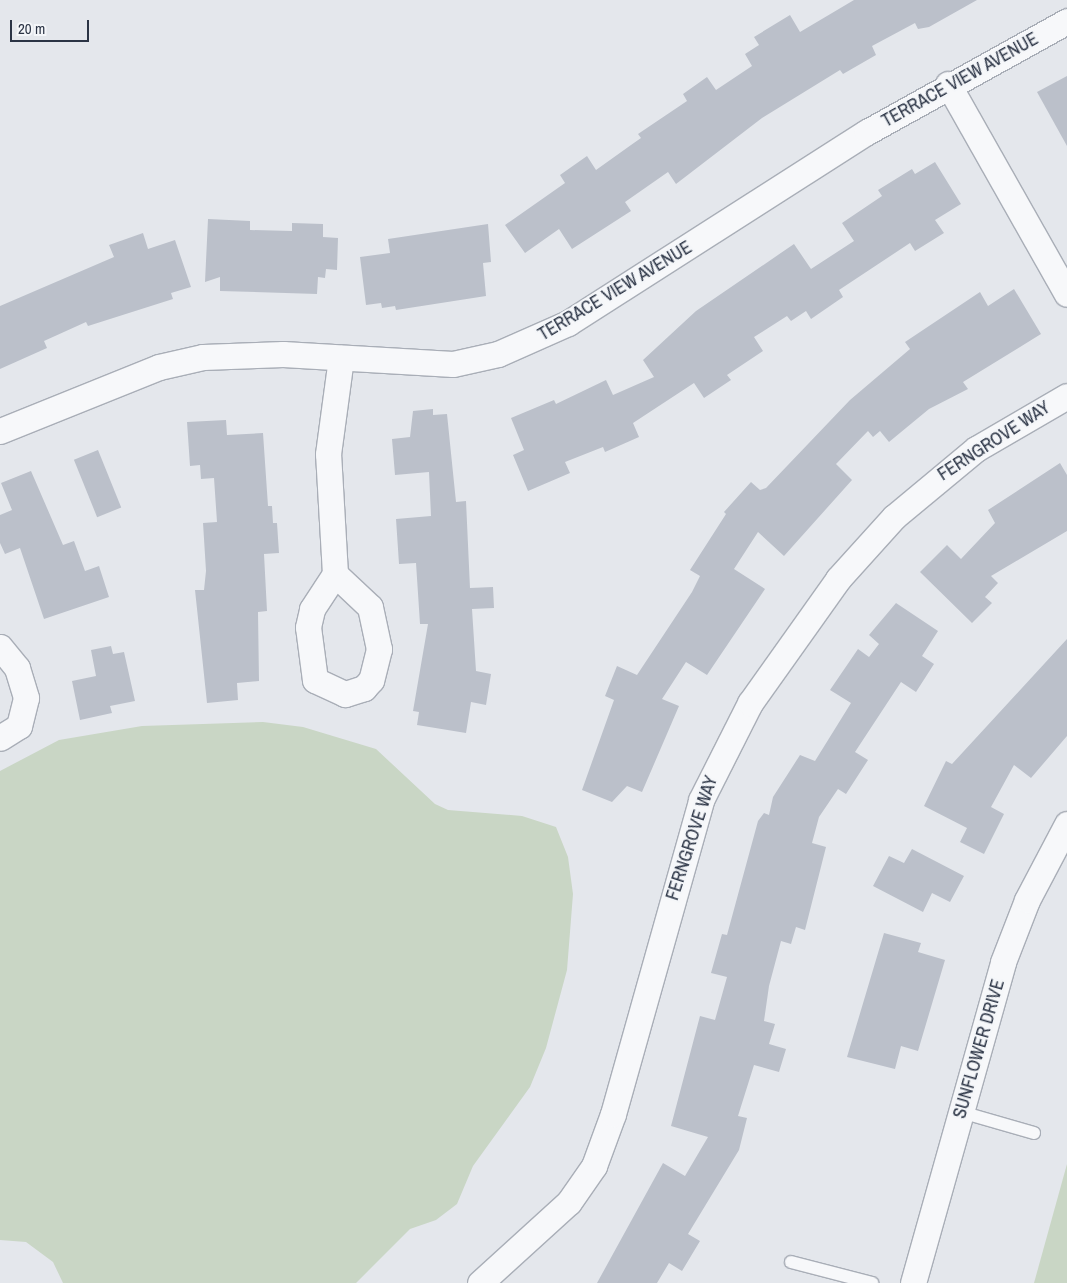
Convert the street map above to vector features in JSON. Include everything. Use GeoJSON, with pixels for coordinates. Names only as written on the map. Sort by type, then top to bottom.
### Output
{"type":"FeatureCollection","features":[{"type":"Feature","properties":{"kind":"street","name":"TERRACE VIEW AVENUE"},"geometry":{"type":"LineString","coordinates":[[0,431],[159,367],[203,357],[238,353],[452,364],[531,341],[568,323],[948,84],[1067,21]]}},
{"type":"Feature","properties":{"kind":"street"},"geometry":{"type":"LineString","coordinates":[[948,84],[1067,294]]}},
{"type":"Feature","properties":{"kind":"street"},"geometry":{"type":"LineString","coordinates":[[335,574],[328,454],[341,358]]}},
{"type":"Feature","properties":{"kind":"street","name":"FERNGROVE WAY"},"geometry":{"type":"LineString","coordinates":[[480,1283],[569,1202],[594,1166],[613,1114],[701,800],[750,703],[838,579],[894,517],[976,448],[1067,396]]}},
{"type":"Feature","properties":{"kind":"street"},"geometry":{"type":"LineString","coordinates":[[0,647],[17,668],[26,698],[19,726],[0,738]]}},
{"type":"Feature","properties":{"kind":"street","name":"SUNFLOWER DRIVE"},"geometry":{"type":"LineString","coordinates":[[913,1283],[1003,962],[1027,900],[1067,824]]}},
{"type":"Feature","properties":{"kind":"lane"},"geometry":{"type":"LineString","coordinates":[[961,1112],[1034,1133]]}},
{"type":"Feature","properties":{"kind":"lane"},"geometry":{"type":"LineString","coordinates":[[790,1262],[872,1283]]}},
{"type":"Feature","properties":{"kind":"green space"},"geometry":{"type":"Polygon","coordinates":[[[263,722],[303,727],[376,749],[435,804],[448,810],[522,816],[556,827],[568,857],[573,894],[567,970],[546,1048],[530,1087],[473,1166],[457,1204],[436,1220],[410,1229],[356,1283],[63,1283],[53,1262],[26,1242],[0,1240],[0,771],[59,740],[142,726],[263,722]]]}},
{"type":"Feature","properties":{"kind":"green space"},"geometry":{"type":"Polygon","coordinates":[[[1067,1164],[1067,1283],[1034,1283],[1067,1164]]]}},
{"type":"Feature","properties":{"kind":"building"},"geometry":{"type":"Polygon","coordinates":[[[854,0],[977,0],[929,27],[918,29],[915,23],[872,46],[876,55],[843,74],[840,70],[762,118],[676,184],[668,172],[625,202],[631,211],[572,249],[559,229],[525,253],[505,225],[565,183],[560,175],[587,156],[596,170],[641,138],[638,134],[687,101],[683,94],[707,77],[716,90],[752,66],[745,54],[759,45],[754,37],[790,15],[800,32],[854,0]]]}},
{"type":"Feature","properties":{"kind":"building"},"geometry":{"type":"Polygon","coordinates":[[[1067,76],[1067,146],[1037,92],[1067,76]]]}},
{"type":"Feature","properties":{"kind":"building"},"geometry":{"type":"Polygon","coordinates":[[[935,162],[961,204],[935,220],[944,233],[915,251],[910,243],[839,290],[843,297],[811,319],[806,311],[791,321],[787,316],[754,337],[763,351],[727,375],[731,380],[704,398],[694,383],[633,423],[639,437],[605,452],[603,447],[565,462],[570,473],[528,491],[513,455],[524,450],[511,418],[554,400],[556,404],[606,380],[613,395],[654,377],[643,360],[696,311],[794,244],[811,269],[854,241],[842,223],[882,196],[878,190],[912,169],[915,174],[935,162]]]}},
{"type":"Feature","properties":{"kind":"building"},"geometry":{"type":"Polygon","coordinates":[[[208,219],[250,221],[250,230],[292,231],[292,223],[323,224],[323,237],[338,238],[337,270],[326,269],[325,278],[318,277],[317,294],[220,291],[220,277],[205,282],[208,219]]]}},
{"type":"Feature","properties":{"kind":"building"},"geometry":{"type":"Polygon","coordinates":[[[488,224],[491,262],[483,263],[486,296],[396,310],[395,306],[382,308],[381,303],[366,305],[360,257],[390,253],[388,239],[488,224]]]}},
{"type":"Feature","properties":{"kind":"building"},"geometry":{"type":"Polygon","coordinates":[[[143,233],[148,249],[175,240],[191,287],[171,293],[173,299],[88,326],[86,322],[44,341],[47,348],[0,369],[0,306],[114,257],[109,245],[143,233]]]}},
{"type":"Feature","properties":{"kind":"building"},"geometry":{"type":"Polygon","coordinates":[[[1014,289],[1041,334],[963,382],[968,389],[929,409],[889,442],[880,431],[873,437],[868,431],[836,464],[852,480],[784,556],[758,532],[734,569],[765,589],[707,675],[686,662],[662,699],[679,706],[642,792],[627,786],[612,802],[582,790],[614,700],[605,696],[617,666],[637,675],[692,592],[700,576],[690,570],[726,514],[724,512],[751,482],[760,490],[766,488],[850,400],[910,349],[905,342],[980,292],[988,306],[1014,289]]]}},
{"type":"Feature","properties":{"kind":"building"},"geometry":{"type":"Polygon","coordinates":[[[433,409],[433,415],[447,414],[456,502],[466,501],[470,588],[493,587],[494,608],[472,609],[476,671],[491,674],[486,705],[471,702],[466,733],[417,725],[419,712],[413,711],[428,624],[420,624],[416,563],[399,564],[396,519],[431,516],[429,472],[395,475],[392,439],[410,437],[413,411],[433,409]]]}},
{"type":"Feature","properties":{"kind":"building"},"geometry":{"type":"Polygon","coordinates":[[[226,420],[227,435],[263,433],[268,506],[272,506],[273,523],[277,523],[279,553],[264,554],[267,611],[258,612],[259,681],[237,683],[238,700],[207,703],[195,590],[204,590],[206,571],[203,523],[217,522],[214,478],[201,479],[200,465],[190,466],[187,422],[226,420]]]}},
{"type":"Feature","properties":{"kind":"building"},"geometry":{"type":"Polygon","coordinates":[[[98,450],[121,507],[97,517],[74,460],[98,450]]]}},
{"type":"Feature","properties":{"kind":"building"},"geometry":{"type":"Polygon","coordinates":[[[1060,463],[1067,475],[1067,531],[991,576],[998,583],[985,597],[992,603],[972,623],[920,572],[947,545],[961,559],[995,523],[988,510],[1060,463]]]}},
{"type":"Feature","properties":{"kind":"building"},"geometry":{"type":"Polygon","coordinates":[[[31,471],[63,545],[74,541],[85,571],[99,566],[109,597],[44,619],[20,548],[5,554],[0,543],[0,515],[12,510],[1,483],[31,471]]]}},
{"type":"Feature","properties":{"kind":"building"},"geometry":{"type":"Polygon","coordinates":[[[896,603],[938,631],[922,656],[934,664],[916,692],[901,682],[855,752],[868,760],[846,794],[838,789],[819,817],[812,843],[826,847],[805,930],[796,927],[791,944],[781,941],[769,986],[764,1021],[775,1024],[769,1044],[786,1049],[779,1072],[754,1065],[738,1116],[747,1118],[739,1150],[688,1234],[700,1241],[682,1271],[669,1263],[657,1283],[597,1283],[663,1163],[685,1176],[708,1137],[671,1126],[700,1016],[715,1020],[727,977],[711,973],[722,934],[727,935],[758,821],[764,813],[769,815],[773,797],[800,755],[815,761],[851,703],[830,690],[858,649],[869,657],[879,644],[869,635],[896,603]]]}},
{"type":"Feature","properties":{"kind":"building"},"geometry":{"type":"Polygon","coordinates":[[[1067,639],[1067,736],[1031,778],[1014,765],[991,807],[1004,814],[984,854],[960,842],[967,828],[924,806],[946,761],[952,764],[1067,639]]]}},
{"type":"Feature","properties":{"kind":"building"},"geometry":{"type":"Polygon","coordinates":[[[111,646],[113,654],[124,652],[135,701],[110,706],[112,713],[80,720],[72,681],[96,676],[91,650],[111,646]]]}},
{"type":"Feature","properties":{"kind":"building"},"geometry":{"type":"Polygon","coordinates":[[[912,849],[964,876],[950,902],[932,893],[923,912],[873,886],[889,856],[904,863],[912,849]]]}},
{"type":"Feature","properties":{"kind":"building"},"geometry":{"type":"Polygon","coordinates":[[[884,933],[921,943],[918,952],[945,960],[918,1051],[901,1046],[895,1069],[847,1057],[884,933]]]}}]}
